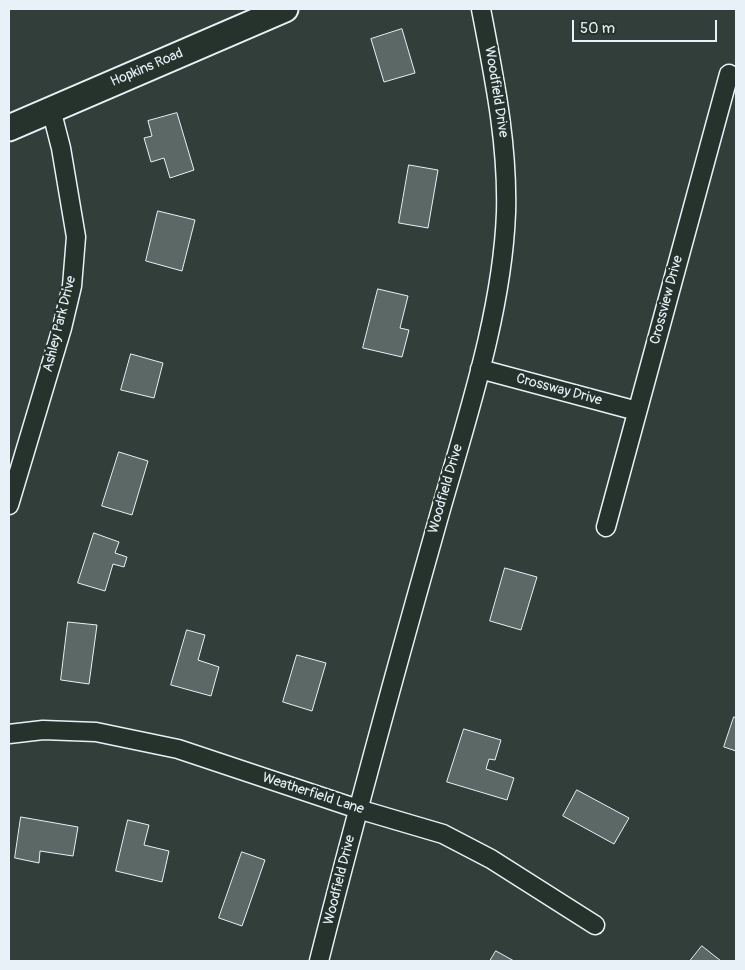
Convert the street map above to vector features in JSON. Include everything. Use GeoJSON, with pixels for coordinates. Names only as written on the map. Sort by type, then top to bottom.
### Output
{"type":"FeatureCollection","features":[{"type":"Feature","properties":{"kind":"main road","name":"Hopkins Road"},"geometry":{"type":"LineString","coordinates":[[9,128],[285,9]]}},
{"type":"Feature","properties":{"kind":"street","name":"Woodfield Drive"},"geometry":{"type":"LineString","coordinates":[[319,961],[358,809],[480,369],[499,278],[506,215],[502,120],[481,9]]}},
{"type":"Feature","properties":{"kind":"street","name":"Crossview Drive"},"geometry":{"type":"LineString","coordinates":[[606,527],[729,74]]}},
{"type":"Feature","properties":{"kind":"street","name":"Ashley Park Drive"},"geometry":{"type":"LineString","coordinates":[[9,505],[62,328],[72,286],[76,237],[61,148],[51,109]]}},
{"type":"Feature","properties":{"kind":"street","name":"Crossway Drive"},"geometry":{"type":"LineString","coordinates":[[480,369],[637,411]]}},
{"type":"Feature","properties":{"kind":"street","name":"Weatherfield Lane"},"geometry":{"type":"LineString","coordinates":[[9,734],[44,730],[96,732],[178,749],[358,809],[442,834],[491,858],[595,925]]}},
{"type":"Feature","properties":{"kind":"building"},"geometry":{"type":"Polygon","coordinates":[[[402,29],[415,73],[384,82],[371,39],[402,29]]]}},
{"type":"Feature","properties":{"kind":"building"},"geometry":{"type":"Polygon","coordinates":[[[177,113],[194,170],[170,178],[164,158],[151,162],[144,138],[152,136],[148,121],[177,113]]]}},
{"type":"Feature","properties":{"kind":"building"},"geometry":{"type":"Polygon","coordinates":[[[409,165],[438,170],[428,228],[399,223],[409,165]]]}},
{"type":"Feature","properties":{"kind":"building"},"geometry":{"type":"Polygon","coordinates":[[[158,211],[195,220],[182,271],[146,261],[158,211]]]}},
{"type":"Feature","properties":{"kind":"building"},"geometry":{"type":"Polygon","coordinates":[[[378,289],[408,296],[400,328],[409,330],[402,357],[363,348],[378,289]]]}},
{"type":"Feature","properties":{"kind":"building"},"geometry":{"type":"Polygon","coordinates":[[[131,354],[163,363],[154,398],[121,390],[131,354]]]}},
{"type":"Feature","properties":{"kind":"building"},"geometry":{"type":"Polygon","coordinates":[[[119,452],[148,461],[132,515],[102,506],[119,452]]]}},
{"type":"Feature","properties":{"kind":"building"},"geometry":{"type":"Polygon","coordinates":[[[94,533],[119,542],[115,553],[127,557],[124,567],[113,564],[105,591],[78,583],[94,533]]]}},
{"type":"Feature","properties":{"kind":"building"},"geometry":{"type":"Polygon","coordinates":[[[505,568],[537,577],[521,630],[490,621],[505,568]]]}},
{"type":"Feature","properties":{"kind":"building"},"geometry":{"type":"Polygon","coordinates":[[[68,622],[97,625],[89,684],[61,680],[68,622]]]}},
{"type":"Feature","properties":{"kind":"building"},"geometry":{"type":"Polygon","coordinates":[[[187,630],[205,635],[198,660],[219,667],[211,696],[171,685],[187,630]]]}},
{"type":"Feature","properties":{"kind":"building"},"geometry":{"type":"Polygon","coordinates":[[[297,655],[326,663],[312,711],[283,702],[297,655]]]}},
{"type":"Feature","properties":{"kind":"building"},"geometry":{"type":"Polygon","coordinates":[[[734,717],[736,718],[736,751],[724,747],[734,717]]]}},
{"type":"Feature","properties":{"kind":"building"},"geometry":{"type":"Polygon","coordinates":[[[464,729],[501,740],[495,760],[489,759],[486,769],[514,778],[507,800],[447,782],[464,729]]]}},
{"type":"Feature","properties":{"kind":"building"},"geometry":{"type":"Polygon","coordinates":[[[577,790],[629,818],[614,844],[563,816],[577,790]]]}},
{"type":"Feature","properties":{"kind":"building"},"geometry":{"type":"Polygon","coordinates":[[[21,817],[78,827],[73,856],[40,851],[39,863],[15,858],[21,817]]]}},
{"type":"Feature","properties":{"kind":"building"},"geometry":{"type":"Polygon","coordinates":[[[128,820],[149,825],[144,845],[169,851],[162,882],[116,871],[128,820]]]}},
{"type":"Feature","properties":{"kind":"building"},"geometry":{"type":"Polygon","coordinates":[[[242,852],[265,860],[242,926],[219,918],[242,852]]]}},
{"type":"Feature","properties":{"kind":"building"},"geometry":{"type":"Polygon","coordinates":[[[702,946],[721,961],[690,961],[702,946]]]}},
{"type":"Feature","properties":{"kind":"building"},"geometry":{"type":"Polygon","coordinates":[[[496,951],[514,961],[490,961],[496,951]]]}}]}
